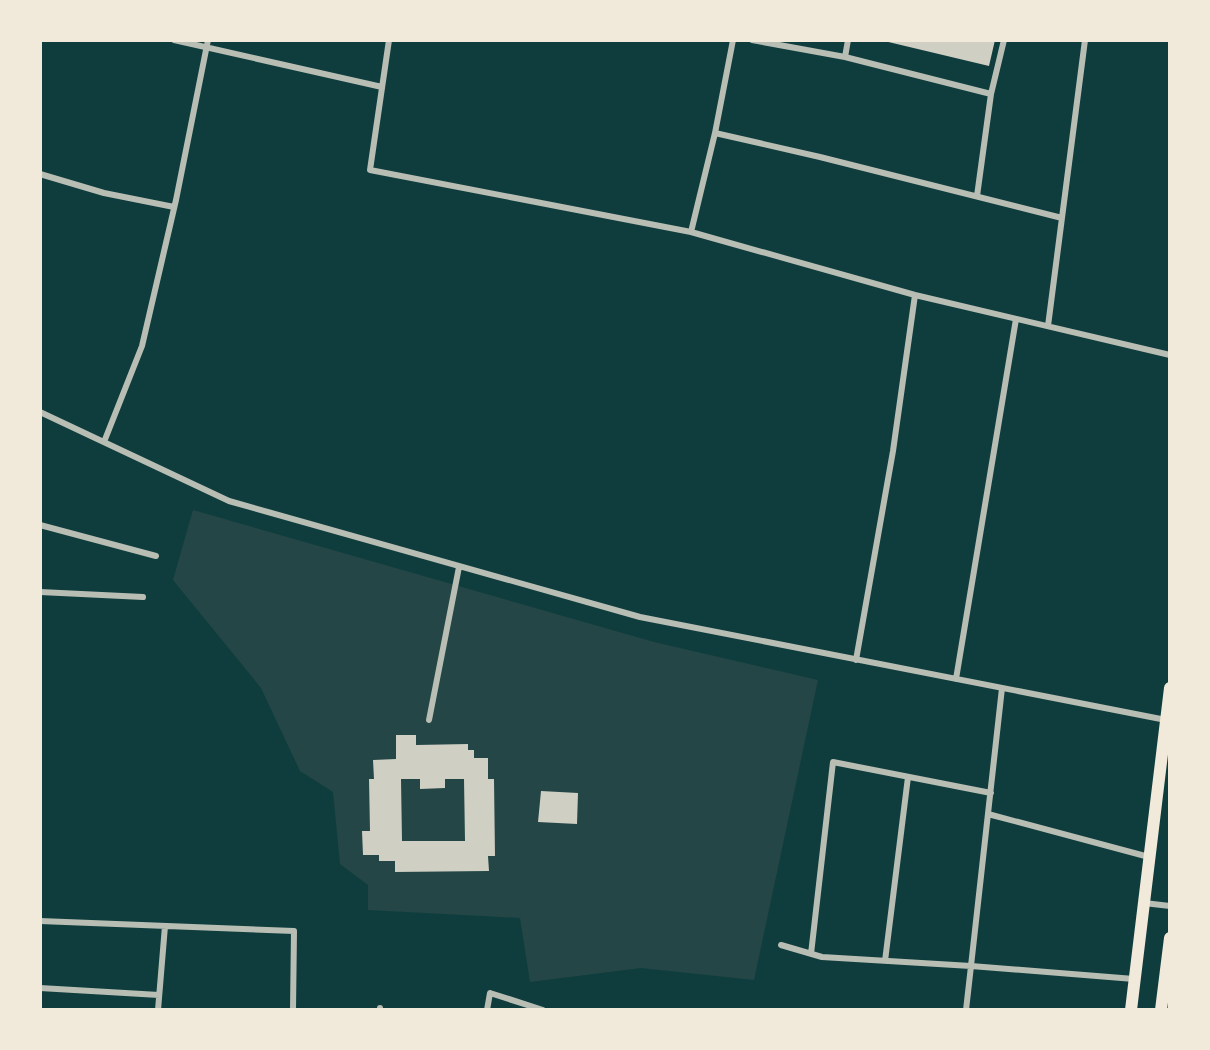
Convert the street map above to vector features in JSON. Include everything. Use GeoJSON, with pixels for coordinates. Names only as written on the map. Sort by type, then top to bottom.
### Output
{"type":"FeatureCollection","features":[{"type":"Feature","properties":{"kind":"main road"},"geometry":{"type":"LineString","coordinates":[[1131,1010],[1170,688]]}},
{"type":"Feature","properties":{"kind":"main road"},"geometry":{"type":"LineString","coordinates":[[1161,1010],[1170,938]]}},
{"type":"Feature","properties":{"kind":"street"},"geometry":{"type":"LineString","coordinates":[[174,40],[207,44],[382,87]]}},
{"type":"Feature","properties":{"kind":"street"},"geometry":{"type":"LineString","coordinates":[[389,40],[370,170],[691,232],[915,295],[1170,355]]}},
{"type":"Feature","properties":{"kind":"street"},"geometry":{"type":"LineString","coordinates":[[691,232],[715,133],[733,40]]}},
{"type":"Feature","properties":{"kind":"street"},"geometry":{"type":"LineString","coordinates":[[752,40],[845,57],[991,94]]}},
{"type":"Feature","properties":{"kind":"street"},"geometry":{"type":"LineString","coordinates":[[845,57],[848,40]]}},
{"type":"Feature","properties":{"kind":"street"},"geometry":{"type":"LineString","coordinates":[[977,196],[991,94],[1004,40]]}},
{"type":"Feature","properties":{"kind":"street"},"geometry":{"type":"LineString","coordinates":[[1048,326],[1085,40]]}},
{"type":"Feature","properties":{"kind":"street"},"geometry":{"type":"LineString","coordinates":[[104,442],[142,346],[174,207],[207,44]]}},
{"type":"Feature","properties":{"kind":"street"},"geometry":{"type":"LineString","coordinates":[[715,133],[1062,218]]}},
{"type":"Feature","properties":{"kind":"street"},"geometry":{"type":"LineString","coordinates":[[40,174],[104,193],[174,207]]}},
{"type":"Feature","properties":{"kind":"street"},"geometry":{"type":"LineString","coordinates":[[856,660],[893,451],[915,295]]}},
{"type":"Feature","properties":{"kind":"street"},"geometry":{"type":"LineString","coordinates":[[956,679],[1016,319]]}},
{"type":"Feature","properties":{"kind":"street"},"geometry":{"type":"LineString","coordinates":[[40,412],[229,501],[640,617],[1166,720]]}},
{"type":"Feature","properties":{"kind":"street"},"geometry":{"type":"LineString","coordinates":[[40,525],[156,556]]}},
{"type":"Feature","properties":{"kind":"street"},"geometry":{"type":"LineString","coordinates":[[429,720],[459,567]]}},
{"type":"Feature","properties":{"kind":"street"},"geometry":{"type":"LineString","coordinates":[[40,592],[142,597]]}},
{"type":"Feature","properties":{"kind":"street"},"geometry":{"type":"LineString","coordinates":[[966,1010],[1002,688]]}},
{"type":"Feature","properties":{"kind":"street"},"geometry":{"type":"LineString","coordinates":[[811,954],[833,762],[991,793]]}},
{"type":"Feature","properties":{"kind":"street"},"geometry":{"type":"LineString","coordinates":[[885,961],[908,777]]}},
{"type":"Feature","properties":{"kind":"street"},"geometry":{"type":"LineString","coordinates":[[988,814],[1149,857]]}},
{"type":"Feature","properties":{"kind":"street"},"geometry":{"type":"LineString","coordinates":[[1144,903],[1170,906]]}},
{"type":"Feature","properties":{"kind":"street"},"geometry":{"type":"LineString","coordinates":[[40,921],[294,931],[293,1010]]}},
{"type":"Feature","properties":{"kind":"street"},"geometry":{"type":"LineString","coordinates":[[158,1010],[165,926]]}},
{"type":"Feature","properties":{"kind":"street"},"geometry":{"type":"LineString","coordinates":[[781,945],[822,957],[1134,979]]}},
{"type":"Feature","properties":{"kind":"street"},"geometry":{"type":"LineString","coordinates":[[40,988],[159,995]]}},
{"type":"Feature","properties":{"kind":"street"},"geometry":{"type":"LineString","coordinates":[[487,1010],[490,993],[543,1010]]}},
{"type":"Feature","properties":{"kind":"shaded area"},"geometry":{"type":"Polygon","coordinates":[[[193,510],[654,642],[818,680],[754,980],[641,968],[530,982],[520,918],[368,910],[368,885],[340,864],[333,792],[300,771],[261,688],[173,580],[193,510]]]}},
{"type":"Feature","properties":{"kind":"building"},"geometry":{"type":"Polygon","coordinates":[[[880,40],[995,40],[989,66],[880,40]]]}},
{"type":"Feature","properties":{"kind":"building"},"geometry":{"type":"Polygon","coordinates":[[[396,735],[416,735],[416,745],[468,744],[468,750],[474,750],[474,758],[488,758],[488,779],[494,779],[495,856],[488,856],[489,871],[395,872],[395,861],[379,861],[379,855],[363,855],[362,831],[370,831],[369,779],[374,779],[373,760],[396,759],[396,735]],[[401,779],[402,841],[465,841],[464,779],[445,779],[445,788],[420,789],[420,779],[401,779]]]}},
{"type":"Feature","properties":{"kind":"building"},"geometry":{"type":"Polygon","coordinates":[[[541,791],[578,793],[577,824],[538,822],[541,791]]]}}]}
